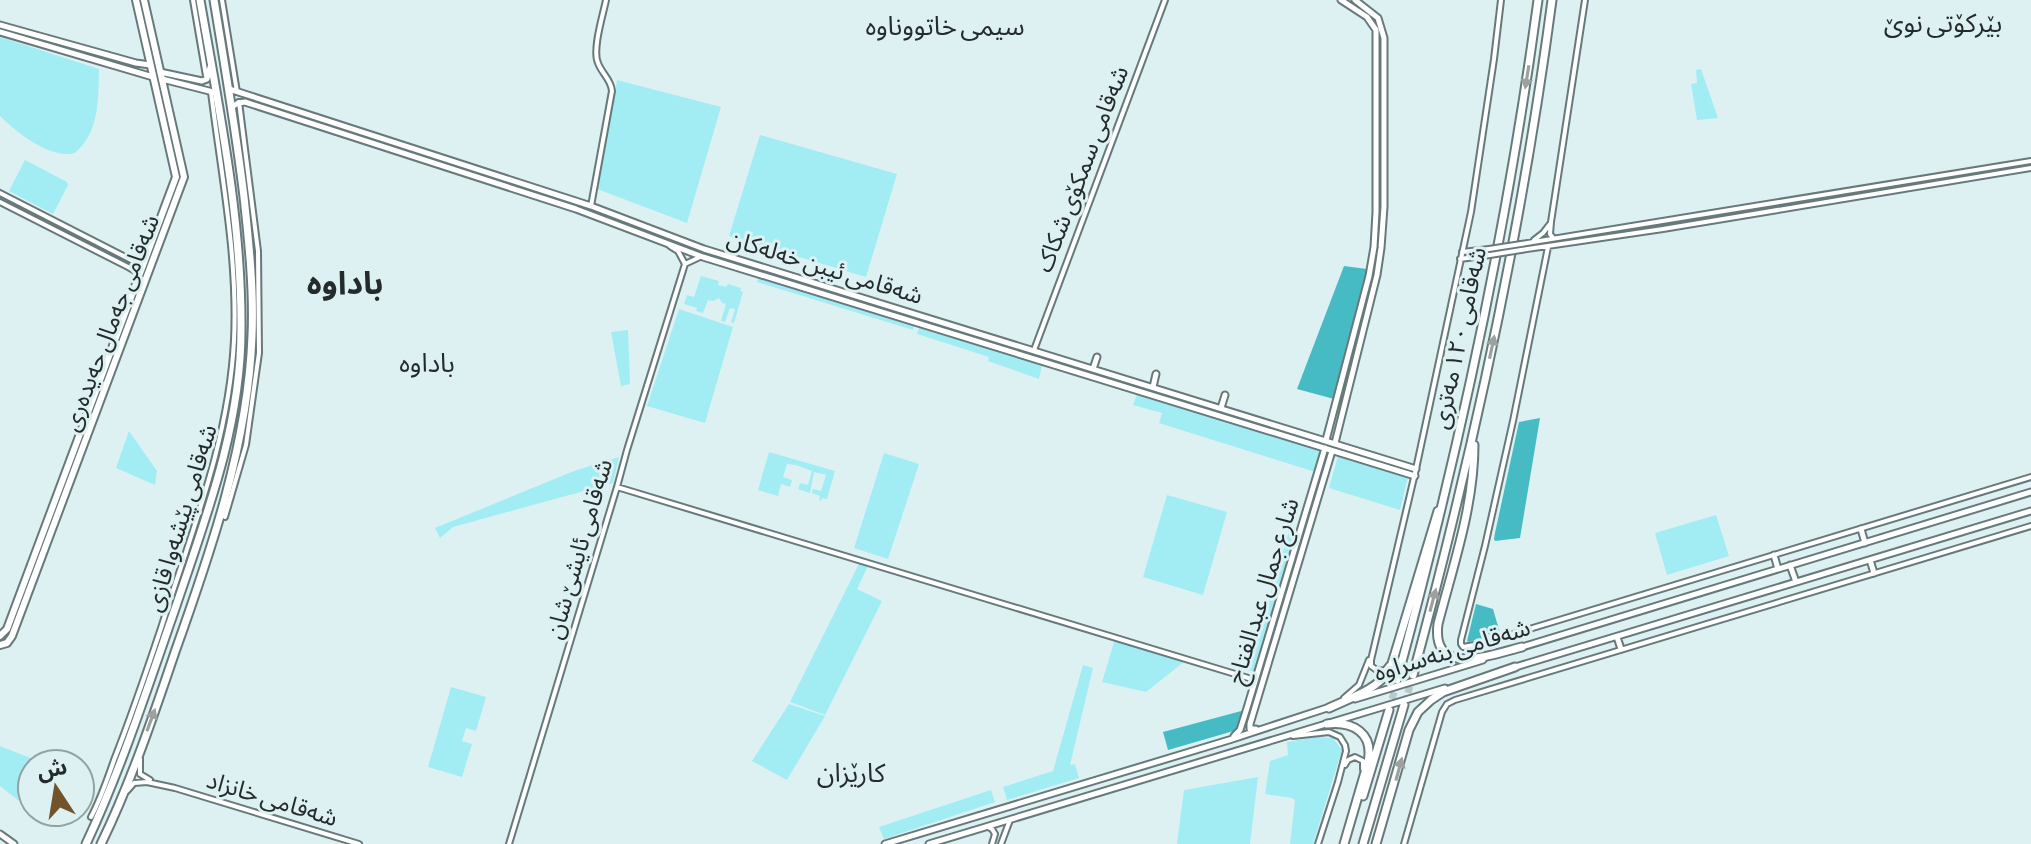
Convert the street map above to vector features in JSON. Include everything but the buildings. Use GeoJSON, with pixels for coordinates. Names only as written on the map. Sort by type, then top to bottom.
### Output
{"type":"FeatureCollection","features":[{"type":"Feature","properties":{"kind":"highway","name":"شەقامی پێشەوا قازی"},"geometry":{"type":"LineString","coordinates":[[86,844],[114,782],[165,627],[191,561],[212,497],[232,414],[241,332],[228,161],[200,0]]}},
{"type":"Feature","properties":{"kind":"highway","name":"شەقامی پێشەوا قازی"},"geometry":{"type":"LineString","coordinates":[[101,844],[141,747],[226,504],[242,444],[246,402],[254,370],[255,277],[236,105],[228,88],[214,0]]}},
{"type":"Feature","properties":{"kind":"highway","name":"شەقامی ١٢٠ مەتری"},"geometry":{"type":"LineString","coordinates":[[1397,680],[1438,528],[1468,397],[1514,160],[1538,0]]}},
{"type":"Feature","properties":{"kind":"highway","name":"شەقامی ١٢٠ مەتری"},"geometry":{"type":"LineString","coordinates":[[1413,675],[1474,431],[1517,222],[1552,0]]}},
{"type":"Feature","properties":{"kind":"highway"},"geometry":{"type":"LineString","coordinates":[[247,226],[255,236]]}},
{"type":"Feature","properties":{"kind":"highway"},"geometry":{"type":"LineString","coordinates":[[1329,708],[1370,689],[1393,664],[1468,397]]}},
{"type":"Feature","properties":{"kind":"highway"},"geometry":{"type":"LineString","coordinates":[[1474,431],[1470,494],[1437,637],[1445,652],[1458,660],[1522,647]]}},
{"type":"Feature","properties":{"kind":"highway"},"geometry":{"type":"LineString","coordinates":[[208,484],[212,497]]}},
{"type":"Feature","properties":{"kind":"highway"},"geometry":{"type":"LineString","coordinates":[[191,561],[205,565]]}},
{"type":"Feature","properties":{"kind":"highway"},"geometry":{"type":"LineString","coordinates":[[1376,844],[1411,726],[1422,708],[1443,692],[1515,667]]}},
{"type":"Feature","properties":{"kind":"highway"},"geometry":{"type":"LineString","coordinates":[[1363,844],[1404,705]]}},
{"type":"Feature","properties":{"kind":"highway"},"geometry":{"type":"LineString","coordinates":[[1346,844],[1389,710]]}},
{"type":"Feature","properties":{"kind":"highway"},"geometry":{"type":"LineString","coordinates":[[1327,724],[1340,723],[1354,727],[1367,742],[1369,755],[1346,844]]}},
{"type":"Feature","properties":{"kind":"main road","name":"شەقامی جەمال حەیدەری"},"geometry":{"type":"LineString","coordinates":[[136,0],[149,65],[159,76]]}},
{"type":"Feature","properties":{"kind":"main road","name":"شەقامی جەمال حەیدەری"},"geometry":{"type":"LineString","coordinates":[[0,645],[7,643],[12,636],[176,177],[171,135],[144,0]]}},
{"type":"Feature","properties":{"kind":"main road"},"geometry":{"type":"LineString","coordinates":[[1326,441],[1369,276],[1376,213],[1376,30],[1367,17],[1341,0]]}},
{"type":"Feature","properties":{"kind":"main road"},"geometry":{"type":"LineString","coordinates":[[1335,443],[1377,275],[1384,217],[1383,33],[1377,16],[1355,0]]}},
{"type":"Feature","properties":{"kind":"main road"},"geometry":{"type":"LineString","coordinates":[[0,25],[30,38],[214,92]]}},
{"type":"Feature","properties":{"kind":"main road"},"geometry":{"type":"LineString","coordinates":[[0,32],[149,65]]}},
{"type":"Feature","properties":{"kind":"main road"},"geometry":{"type":"LineString","coordinates":[[159,76],[201,82],[207,79],[211,62]]}},
{"type":"Feature","properties":{"kind":"main road","name":"شەقامی ئیبن خەلەکان"},"geometry":{"type":"LineString","coordinates":[[228,88],[576,209],[703,257],[1415,476]]}},
{"type":"Feature","properties":{"kind":"main road","name":"شەقامی ئیبن خەلەکان"},"geometry":{"type":"LineString","coordinates":[[236,105],[245,102],[591,206],[718,253],[1416,469]]}},
{"type":"Feature","properties":{"kind":"main road","name":"شەقامی جەمال حەیدەری"},"geometry":{"type":"LineString","coordinates":[[0,636],[7,629],[62,494],[182,184],[184,177],[171,135]]}},
{"type":"Feature","properties":{"kind":"main road"},"geometry":{"type":"LineString","coordinates":[[649,238],[653,230]]}},
{"type":"Feature","properties":{"kind":"main road"},"geometry":{"type":"LineString","coordinates":[[716,260],[718,253]]}},
{"type":"Feature","properties":{"kind":"main road"},"geometry":{"type":"LineString","coordinates":[[966,338],[969,330]]}},
{"type":"Feature","properties":{"kind":"main road"},"geometry":{"type":"LineString","coordinates":[[976,341],[979,333]]}},
{"type":"Feature","properties":{"kind":"main road"},"geometry":{"type":"LineString","coordinates":[[1093,369],[1097,357]]}},
{"type":"Feature","properties":{"kind":"main road"},"geometry":{"type":"LineString","coordinates":[[1153,387],[1156,374]]}},
{"type":"Feature","properties":{"kind":"main road"},"geometry":{"type":"LineString","coordinates":[[1177,403],[1180,395]]}},
{"type":"Feature","properties":{"kind":"main road"},"geometry":{"type":"LineString","coordinates":[[1221,408],[1225,395]]}},
{"type":"Feature","properties":{"kind":"main road","name":"شارع جمال عبدالفتاح"},"geometry":{"type":"LineString","coordinates":[[1250,727],[1325,448]]}},
{"type":"Feature","properties":{"kind":"main road","name":"شارع جمال عبدالفتاح"},"geometry":{"type":"LineString","coordinates":[[1229,740],[1241,726],[1332,451]]}},
{"type":"Feature","properties":{"kind":"main road","name":"شەقامی بنەسراوە"},"geometry":{"type":"LineString","coordinates":[[885,844],[902,842],[1522,647],[2031,492]]}},
{"type":"Feature","properties":{"kind":"main road","name":"شەقامی بنەسراوە"},"geometry":{"type":"LineString","coordinates":[[929,844],[2031,511]]}},
{"type":"Feature","properties":{"kind":"main road"},"geometry":{"type":"LineString","coordinates":[[1861,529],[1865,543]]}},
{"type":"Feature","properties":{"kind":"main road"},"geometry":{"type":"LineString","coordinates":[[1774,555],[1778,569]]}},
{"type":"Feature","properties":{"kind":"main road"},"geometry":{"type":"LineString","coordinates":[[1870,560],[1874,573]]}},
{"type":"Feature","properties":{"kind":"main road"},"geometry":{"type":"LineString","coordinates":[[1790,565],[1796,582]]}},
{"type":"Feature","properties":{"kind":"main road"},"geometry":{"type":"LineString","coordinates":[[1617,637],[1621,649]]}},
{"type":"Feature","properties":{"kind":"main road"},"geometry":{"type":"LineString","coordinates":[[1241,726],[1265,728]]}},
{"type":"Feature","properties":{"kind":"main road"},"geometry":{"type":"LineString","coordinates":[[1185,753],[1209,749],[1212,755],[1208,760]]}},
{"type":"Feature","properties":{"kind":"main road"},"geometry":{"type":"LineString","coordinates":[[0,834],[14,844]]}},
{"type":"Feature","properties":{"kind":"street"},"geometry":{"type":"LineString","coordinates":[[193,0],[207,79]]}},
{"type":"Feature","properties":{"kind":"street"},"geometry":{"type":"LineString","coordinates":[[222,0],[237,92]]}},
{"type":"Feature","properties":{"kind":"street"},"geometry":{"type":"LineString","coordinates":[[591,206],[612,91],[596,54],[606,0]]}},
{"type":"Feature","properties":{"kind":"street","name":"شەقامی سمکۆی شکاک"},"geometry":{"type":"LineString","coordinates":[[1034,350],[1165,0]]}},
{"type":"Feature","properties":{"kind":"street"},"geometry":{"type":"LineString","coordinates":[[1310,713],[1356,690],[1364,677],[1375,638],[1415,476],[1471,212],[1501,0]]}},
{"type":"Feature","properties":{"kind":"street"},"geometry":{"type":"LineString","coordinates":[[1557,239],[1550,234],[1551,222],[1585,0]]}},
{"type":"Feature","properties":{"kind":"street"},"geometry":{"type":"LineString","coordinates":[[236,105],[258,251],[255,277]]}},
{"type":"Feature","properties":{"kind":"street"},"geometry":{"type":"LineString","coordinates":[[1530,243],[2031,161]]}},
{"type":"Feature","properties":{"kind":"street"},"geometry":{"type":"LineString","coordinates":[[1460,259],[2031,168]]}},
{"type":"Feature","properties":{"kind":"street"},"geometry":{"type":"LineString","coordinates":[[1896,184],[1897,191]]}},
{"type":"Feature","properties":{"kind":"street"},"geometry":{"type":"LineString","coordinates":[[0,193],[143,266]]}},
{"type":"Feature","properties":{"kind":"street"},"geometry":{"type":"LineString","coordinates":[[0,202],[128,267],[137,272],[139,278]]}},
{"type":"Feature","properties":{"kind":"street"},"geometry":{"type":"LineString","coordinates":[[1521,247],[1540,236],[1551,222]]}},
{"type":"Feature","properties":{"kind":"street"},"geometry":{"type":"LineString","coordinates":[[1662,222],[1663,229]]}},
{"type":"Feature","properties":{"kind":"street"},"geometry":{"type":"LineString","coordinates":[[55,229],[59,223]]}},
{"type":"Feature","properties":{"kind":"street"},"geometry":{"type":"LineString","coordinates":[[669,245],[678,251],[685,264],[703,257]]}},
{"type":"Feature","properties":{"kind":"street"},"geometry":{"type":"LineString","coordinates":[[1548,247],[1513,421],[1461,646],[1469,647],[2031,477]]}},
{"type":"Feature","properties":{"kind":"street"},"geometry":{"type":"LineString","coordinates":[[1536,248],[1543,265]]}},
{"type":"Feature","properties":{"kind":"street"},"geometry":{"type":"LineString","coordinates":[[1462,252],[1490,252]]}},
{"type":"Feature","properties":{"kind":"street"},"geometry":{"type":"LineString","coordinates":[[128,267],[133,265],[132,260]]}},
{"type":"Feature","properties":{"kind":"street","name":"شەقامی ئایشێ شان"},"geometry":{"type":"LineString","coordinates":[[509,844],[685,264]]}},
{"type":"Feature","properties":{"kind":"street"},"geometry":{"type":"LineString","coordinates":[[165,627],[222,433],[235,368]]}},
{"type":"Feature","properties":{"kind":"street"},"geometry":{"type":"LineString","coordinates":[[617,487],[1255,680]]}},
{"type":"Feature","properties":{"kind":"street"},"geometry":{"type":"LineString","coordinates":[[225,517],[226,504]]}},
{"type":"Feature","properties":{"kind":"street"},"geometry":{"type":"LineString","coordinates":[[1404,844],[1437,727],[1447,704],[2031,526]]}},
{"type":"Feature","properties":{"kind":"street"},"geometry":{"type":"LineString","coordinates":[[1375,638],[1371,663],[1375,670],[1383,671],[1391,661],[1403,627]]}},
{"type":"Feature","properties":{"kind":"street"},"geometry":{"type":"LineString","coordinates":[[1286,736],[1325,732],[1338,735],[1343,740],[1346,751],[1318,844]]}},
{"type":"Feature","properties":{"kind":"street"},"geometry":{"type":"LineString","coordinates":[[96,806],[124,745]]}},
{"type":"Feature","properties":{"kind":"street","name":"شەقامی خانزاد"},"geometry":{"type":"LineString","coordinates":[[141,747],[139,766],[140,774],[145,779],[359,844]]}},
{"type":"Feature","properties":{"kind":"street"},"geometry":{"type":"LineString","coordinates":[[1338,782],[1348,760],[1355,757],[1361,759],[1364,763],[1359,795]]}},
{"type":"Feature","properties":{"kind":"street","name":"شەقامی خانزاد"},"geometry":{"type":"LineString","coordinates":[[121,799],[139,781],[175,788]]}},
{"type":"Feature","properties":{"kind":"street"},"geometry":{"type":"LineString","coordinates":[[1001,844],[1010,820]]}},
{"type":"Feature","properties":{"kind":"street"},"geometry":{"type":"LineString","coordinates":[[985,827],[994,831],[992,844]]}},
{"type":"Feature","properties":{"kind":"shaded area"},"geometry":{"type":"Polygon","coordinates":[[[0,37],[99,69],[98,103],[93,125],[75,153],[45,149],[24,137],[0,116],[0,37]]]}},
{"type":"Feature","properties":{"kind":"shaded area"},"geometry":{"type":"Polygon","coordinates":[[[1701,69],[1718,118],[1697,120],[1691,84],[1697,83],[1696,70],[1701,69]]]}},
{"type":"Feature","properties":{"kind":"shaded area"},"geometry":{"type":"Polygon","coordinates":[[[617,80],[721,107],[687,223],[597,189],[617,80]]]}},
{"type":"Feature","properties":{"kind":"shaded area"},"geometry":{"type":"Polygon","coordinates":[[[760,135],[897,174],[866,277],[729,236],[760,135]]]}},
{"type":"Feature","properties":{"kind":"shaded area"},"geometry":{"type":"Polygon","coordinates":[[[25,160],[67,182],[53,214],[9,191],[25,160]]]}},
{"type":"Feature","properties":{"kind":"shaded area"},"geometry":{"type":"Polygon","coordinates":[[[1344,266],[1367,269],[1334,399],[1297,389],[1344,266]]]}},
{"type":"Feature","properties":{"kind":"shaded area"},"geometry":{"type":"Polygon","coordinates":[[[701,276],[719,281],[718,285],[741,288],[743,292],[734,323],[731,322],[735,309],[730,308],[725,322],[721,321],[726,304],[719,298],[708,300],[703,313],[684,304],[687,295],[694,297],[701,276]]]}},
{"type":"Feature","properties":{"kind":"shaded area"},"geometry":{"type":"Polygon","coordinates":[[[759,276],[915,324],[913,330],[757,282],[759,276]]]}},
{"type":"Feature","properties":{"kind":"shaded area"},"geometry":{"type":"Polygon","coordinates":[[[679,309],[733,327],[705,423],[647,406],[679,309]]]}},
{"type":"Feature","properties":{"kind":"shaded area"},"geometry":{"type":"Polygon","coordinates":[[[919,328],[1042,365],[1039,379],[988,361],[989,357],[917,334],[919,328]]]}},
{"type":"Feature","properties":{"kind":"shaded area"},"geometry":{"type":"Polygon","coordinates":[[[628,330],[630,384],[621,386],[611,332],[628,330]]]}},
{"type":"Feature","properties":{"kind":"shaded area"},"geometry":{"type":"Polygon","coordinates":[[[1137,394],[1321,451],[1315,472],[1159,423],[1162,413],[1133,405],[1137,394]]]}},
{"type":"Feature","properties":{"kind":"shaded area"},"geometry":{"type":"Polygon","coordinates":[[[1540,418],[1520,538],[1495,541],[1519,422],[1540,418]]]}},
{"type":"Feature","properties":{"kind":"shaded area"},"geometry":{"type":"Polygon","coordinates":[[[129,431],[157,471],[155,485],[116,468],[129,431]]]}},
{"type":"Feature","properties":{"kind":"shaded area"},"geometry":{"type":"Polygon","coordinates":[[[769,452],[835,471],[827,499],[822,498],[821,501],[820,496],[812,493],[813,489],[821,491],[826,475],[814,472],[810,493],[798,489],[800,483],[808,485],[812,471],[796,465],[787,464],[783,477],[792,480],[790,487],[781,484],[778,496],[758,490],[769,452]]]}},
{"type":"Feature","properties":{"kind":"shaded area"},"geometry":{"type":"Polygon","coordinates":[[[884,453],[919,464],[888,559],[854,548],[884,453]]]}},
{"type":"Feature","properties":{"kind":"shaded area"},"geometry":{"type":"Polygon","coordinates":[[[1338,456],[1408,477],[1400,510],[1329,488],[1338,456]]]}},
{"type":"Feature","properties":{"kind":"shaded area"},"geometry":{"type":"Polygon","coordinates":[[[619,457],[613,483],[453,527],[440,538],[435,528],[574,471],[619,457]]]}},
{"type":"Feature","properties":{"kind":"shaded area"},"geometry":{"type":"Polygon","coordinates":[[[1167,495],[1227,512],[1203,595],[1143,577],[1167,495]]]}},
{"type":"Feature","properties":{"kind":"shaded area"},"geometry":{"type":"Polygon","coordinates":[[[1716,515],[1729,556],[1667,575],[1655,533],[1716,515]]]}},
{"type":"Feature","properties":{"kind":"shaded area"},"geometry":{"type":"Polygon","coordinates":[[[1289,531],[1297,533],[1255,672],[1248,670],[1289,531]]]}},
{"type":"Feature","properties":{"kind":"shaded area"},"geometry":{"type":"Polygon","coordinates":[[[860,562],[868,566],[857,589],[882,601],[825,715],[790,702],[860,562]]]}},
{"type":"Feature","properties":{"kind":"shaded area"},"geometry":{"type":"Polygon","coordinates":[[[1476,604],[1493,609],[1500,633],[1469,642],[1467,641],[1476,604]]]}},
{"type":"Feature","properties":{"kind":"shaded area"},"geometry":{"type":"Polygon","coordinates":[[[1115,639],[1185,661],[1146,692],[1102,682],[1115,639]]]}},
{"type":"Feature","properties":{"kind":"shaded area"},"geometry":{"type":"Polygon","coordinates":[[[1083,665],[1093,668],[1070,765],[1075,764],[1079,778],[1007,800],[1003,787],[1053,771],[1083,665]]]}},
{"type":"Feature","properties":{"kind":"shaded area"},"geometry":{"type":"Polygon","coordinates":[[[451,687],[486,697],[476,731],[466,728],[462,741],[472,744],[462,777],[428,767],[451,687]]]}},
{"type":"Feature","properties":{"kind":"shaded area"},"geometry":{"type":"Polygon","coordinates":[[[789,704],[825,716],[787,780],[752,761],[789,704]]]}},
{"type":"Feature","properties":{"kind":"shaded area"},"geometry":{"type":"Polygon","coordinates":[[[1245,710],[1237,730],[1168,750],[1163,732],[1245,710]]]}},
{"type":"Feature","properties":{"kind":"shaded area"},"geometry":{"type":"Polygon","coordinates":[[[1333,738],[1342,750],[1313,844],[1290,844],[1295,800],[1265,794],[1270,761],[1288,755],[1287,742],[1333,738]]]}},
{"type":"Feature","properties":{"kind":"shaded area"},"geometry":{"type":"Polygon","coordinates":[[[0,746],[16,752],[16,799],[0,786],[0,746]]]}},
{"type":"Feature","properties":{"kind":"shaded area"},"geometry":{"type":"Polygon","coordinates":[[[1258,777],[1250,844],[1177,844],[1184,790],[1258,777]]]}},
{"type":"Feature","properties":{"kind":"shaded area"},"geometry":{"type":"Polygon","coordinates":[[[991,790],[995,802],[884,839],[879,827],[991,790]]]}},
{"type":"Feature","properties":{"kind":"tunnel"},"geometry":{"type":"LineString","coordinates":[[1405,703],[1413,675]]}},
{"type":"Feature","properties":{"kind":"tunnel"},"geometry":{"type":"LineString","coordinates":[[1389,709],[1397,682]]}},
{"type":"Feature","properties":{"kind":"district","name":"بێرکۆتی نوێ"},"geometry":{"type":"Point","coordinates":[1943,23]}},
{"type":"Feature","properties":{"kind":"district","name":"سیمی خاتووناوه"},"geometry":{"type":"Point","coordinates":[945,26]}},
{"type":"Feature","properties":{"kind":"district","name":"باداوە"},"geometry":{"type":"Point","coordinates":[345,283]}},
{"type":"Feature","properties":{"kind":"district","name":"باداوە"},"geometry":{"type":"Point","coordinates":[427,363]}},
{"type":"Feature","properties":{"kind":"district","name":"کارێزان"},"geometry":{"type":"Point","coordinates":[851,773]}}]}
